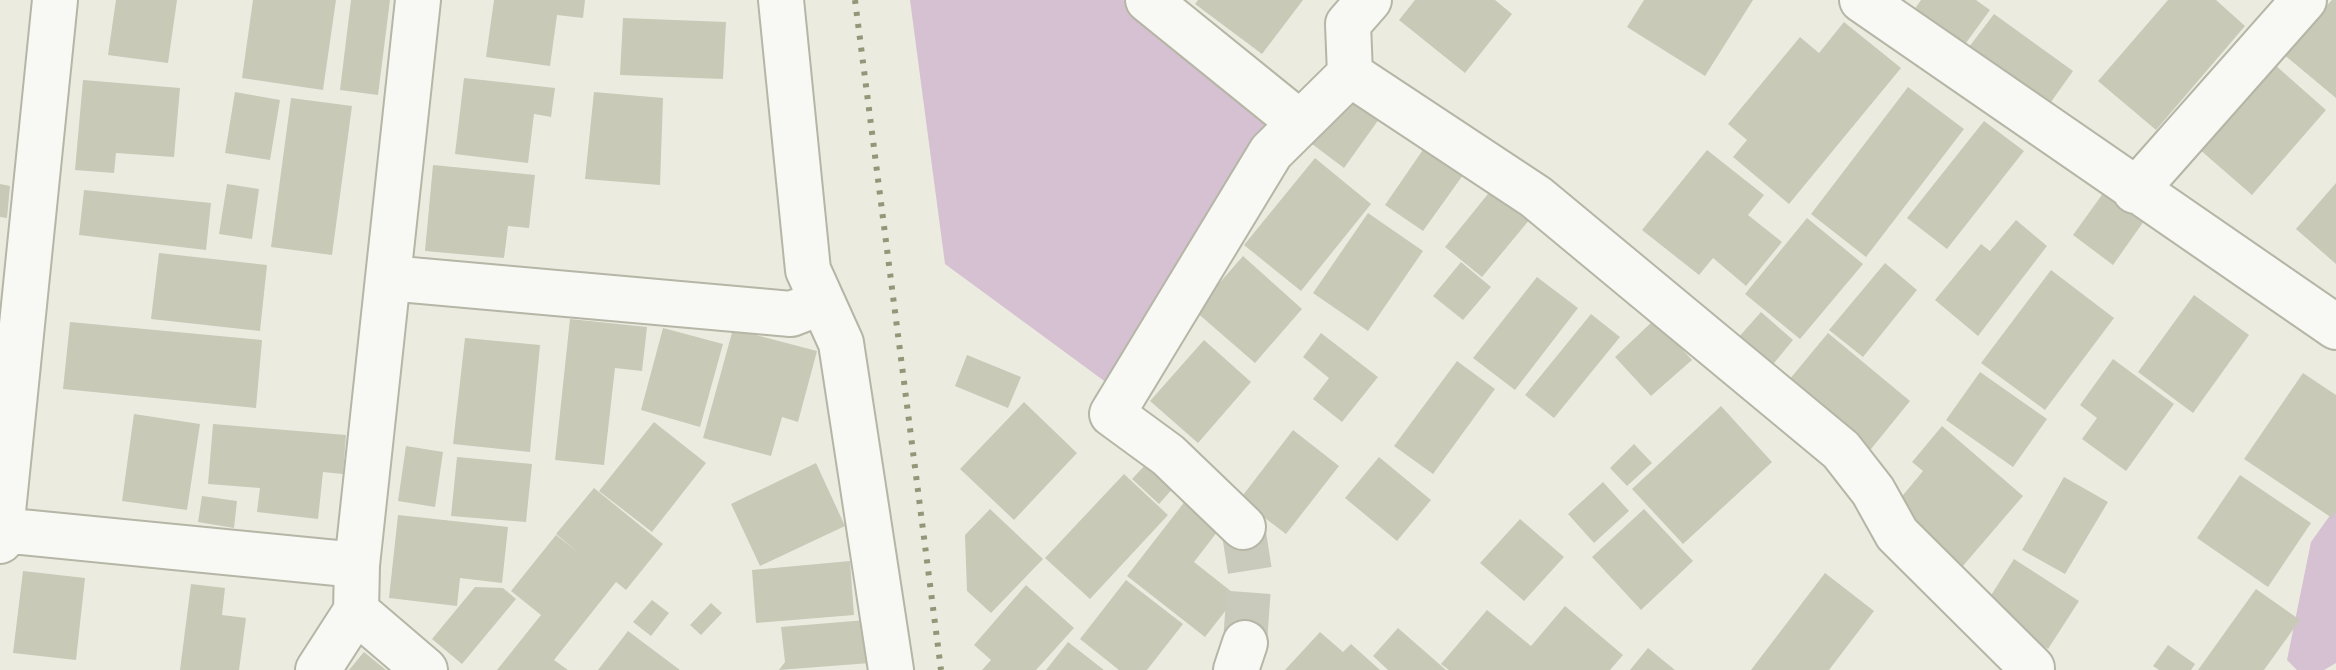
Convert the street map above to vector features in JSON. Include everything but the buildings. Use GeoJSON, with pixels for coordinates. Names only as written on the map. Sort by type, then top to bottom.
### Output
{"type":"FeatureCollection","features":[{"type":"Feature","properties":{"kind":"street"},"geometry":{"type":"LineString","coordinates":[[55,0],[0,534],[357,565]]}},
{"type":"Feature","properties":{"kind":"street"},"geometry":{"type":"LineString","coordinates":[[318,670],[356,611],[357,565],[418,0]]}},
{"type":"Feature","properties":{"kind":"street"},"geometry":{"type":"LineString","coordinates":[[781,0],[808,270],[841,343],[891,670]]}},
{"type":"Feature","properties":{"kind":"street"},"geometry":{"type":"LineString","coordinates":[[1148,0],[1300,123]]}},
{"type":"Feature","properties":{"kind":"street"},"geometry":{"type":"LineString","coordinates":[[1243,527],[1168,455],[1112,414],[1271,152],[1350,74],[1348,24],[1369,0]]}},
{"type":"Feature","properties":{"kind":"street"},"geometry":{"type":"LineString","coordinates":[[1862,0],[2336,327]]}},
{"type":"Feature","properties":{"kind":"street"},"geometry":{"type":"LineString","coordinates":[[2135,191],[2304,0]]}},
{"type":"Feature","properties":{"kind":"street"},"geometry":{"type":"LineString","coordinates":[[1350,74],[1536,197],[1841,450],[1873,491],[1897,534],[2032,668]]}},
{"type":"Feature","properties":{"kind":"street"},"geometry":{"type":"LineString","coordinates":[[388,278],[791,314],[822,302]]}},
{"type":"Feature","properties":{"kind":"street"},"geometry":{"type":"LineString","coordinates":[[356,611],[425,670]]}},
{"type":"Feature","properties":{"kind":"shaded area"},"geometry":{"type":"Polygon","coordinates":[[[910,0],[1123,0],[1277,124],[1107,383],[945,264],[910,0]]]}},
{"type":"Feature","properties":{"kind":"shaded area"},"geometry":{"type":"Polygon","coordinates":[[[2336,507],[2336,663],[2324,670],[2297,670],[2287,660],[2311,542],[2336,507]]]}},
{"type":"Feature","properties":{"kind":"tunnel"},"geometry":{"type":"LineString","coordinates":[[1243,527],[1250,572],[1245,643]]}},
{"type":"Feature","properties":{"kind":"railway"},"geometry":{"type":"LineString","coordinates":[[855,0],[941,670]]}}]}
